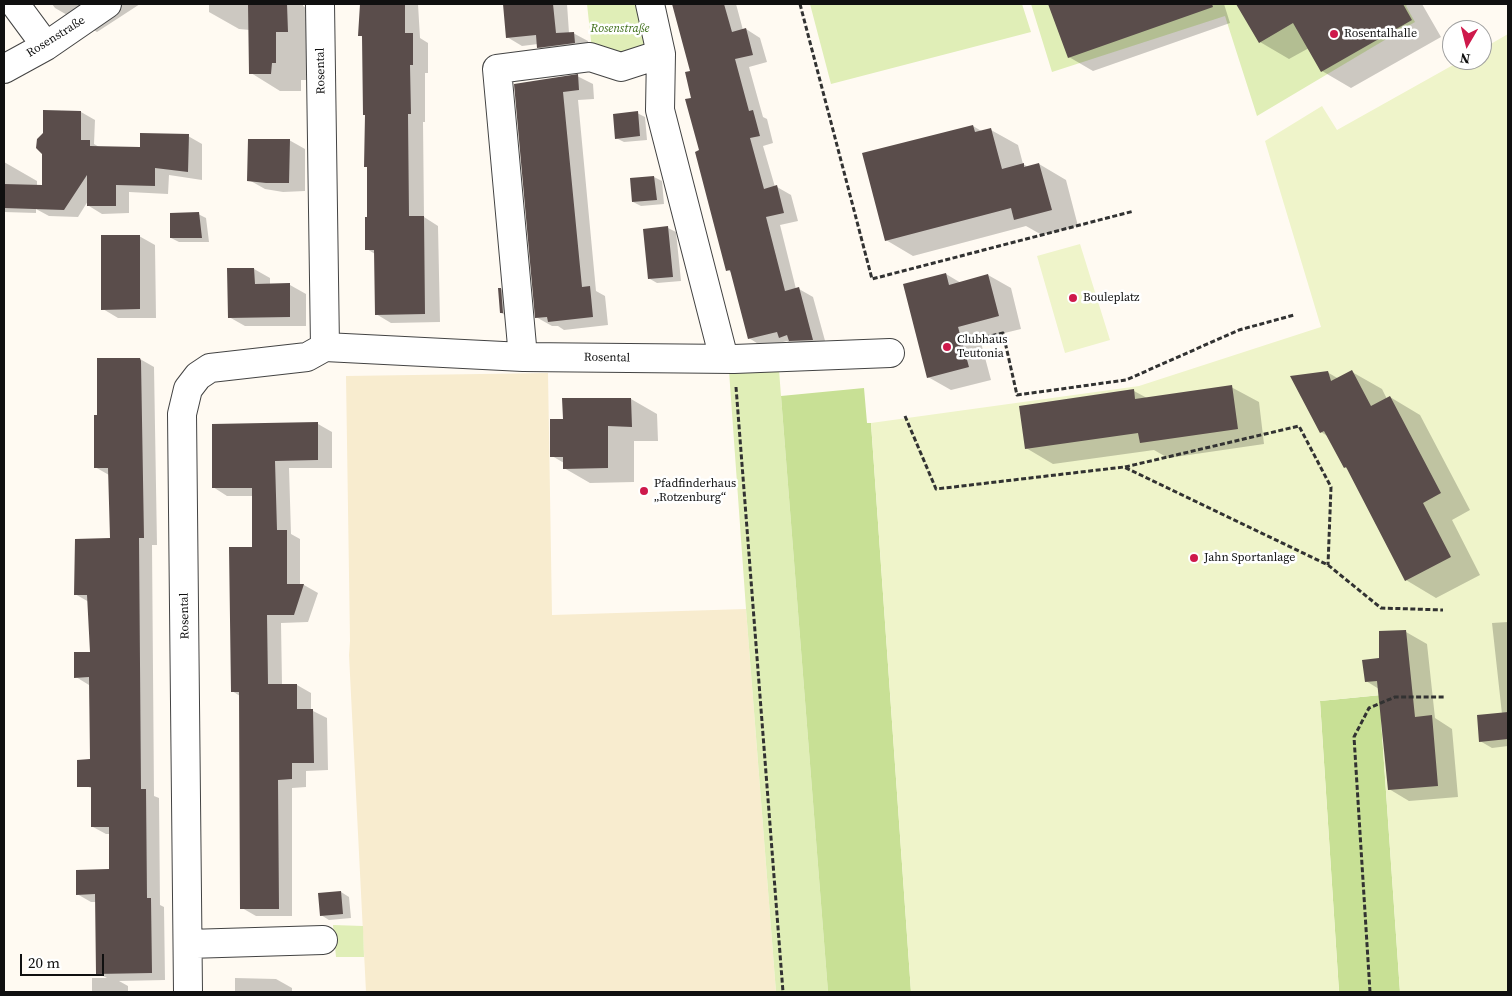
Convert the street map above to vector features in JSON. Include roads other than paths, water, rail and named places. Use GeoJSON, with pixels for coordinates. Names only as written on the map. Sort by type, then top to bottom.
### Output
{"type":"FeatureCollection","features":[{"type":"Feature","properties":{"kind":"street"},"geometry":{"type":"LineString","coordinates":[[15,4],[46,46]]}},
{"type":"Feature","properties":{"kind":"street","name":"Rosenstraße"},"geometry":{"type":"LineString","coordinates":[[4,68],[46,46],[107,4]]}},
{"type":"Feature","properties":{"kind":"street","name":"Rosental"},"geometry":{"type":"LineString","coordinates":[[320,4],[325,348]]}},
{"type":"Feature","properties":{"kind":"street"},"geometry":{"type":"LineString","coordinates":[[650,4],[661,54],[660,110],[729,359]]}},
{"type":"Feature","properties":{"kind":"street"},"geometry":{"type":"LineString","coordinates":[[523,357],[497,69],[590,57],[621,67],[661,54]]}},
{"type":"Feature","properties":{"kind":"street","name":"Rosental"},"geometry":{"type":"LineString","coordinates":[[188,992],[182,414],[188,389],[198,376],[210,368],[306,357],[325,348],[523,357],[729,359],[890,353]]}},
{"type":"Feature","properties":{"kind":"street"},"geometry":{"type":"LineString","coordinates":[[188,944],[323,940]]}},
{"type":"Feature","properties":{"kind":"place","name":"Rosentalhalle"},"geometry":{"type":"Point","coordinates":[1334,34]}},
{"type":"Feature","properties":{"kind":"place","name":"Bouleplatz"},"geometry":{"type":"Point","coordinates":[1073,298]}},
{"type":"Feature","properties":{"kind":"place","name":"Clubhaus Teutonia"},"geometry":{"type":"Point","coordinates":[947,347]}},
{"type":"Feature","properties":{"kind":"place","name":"Pfadfinderhaus „Rotzenburg“"},"geometry":{"type":"Point","coordinates":[644,491]}},
{"type":"Feature","properties":{"kind":"place","name":"Jahn Sportanlage"},"geometry":{"type":"Point","coordinates":[1194,558]}}]}
